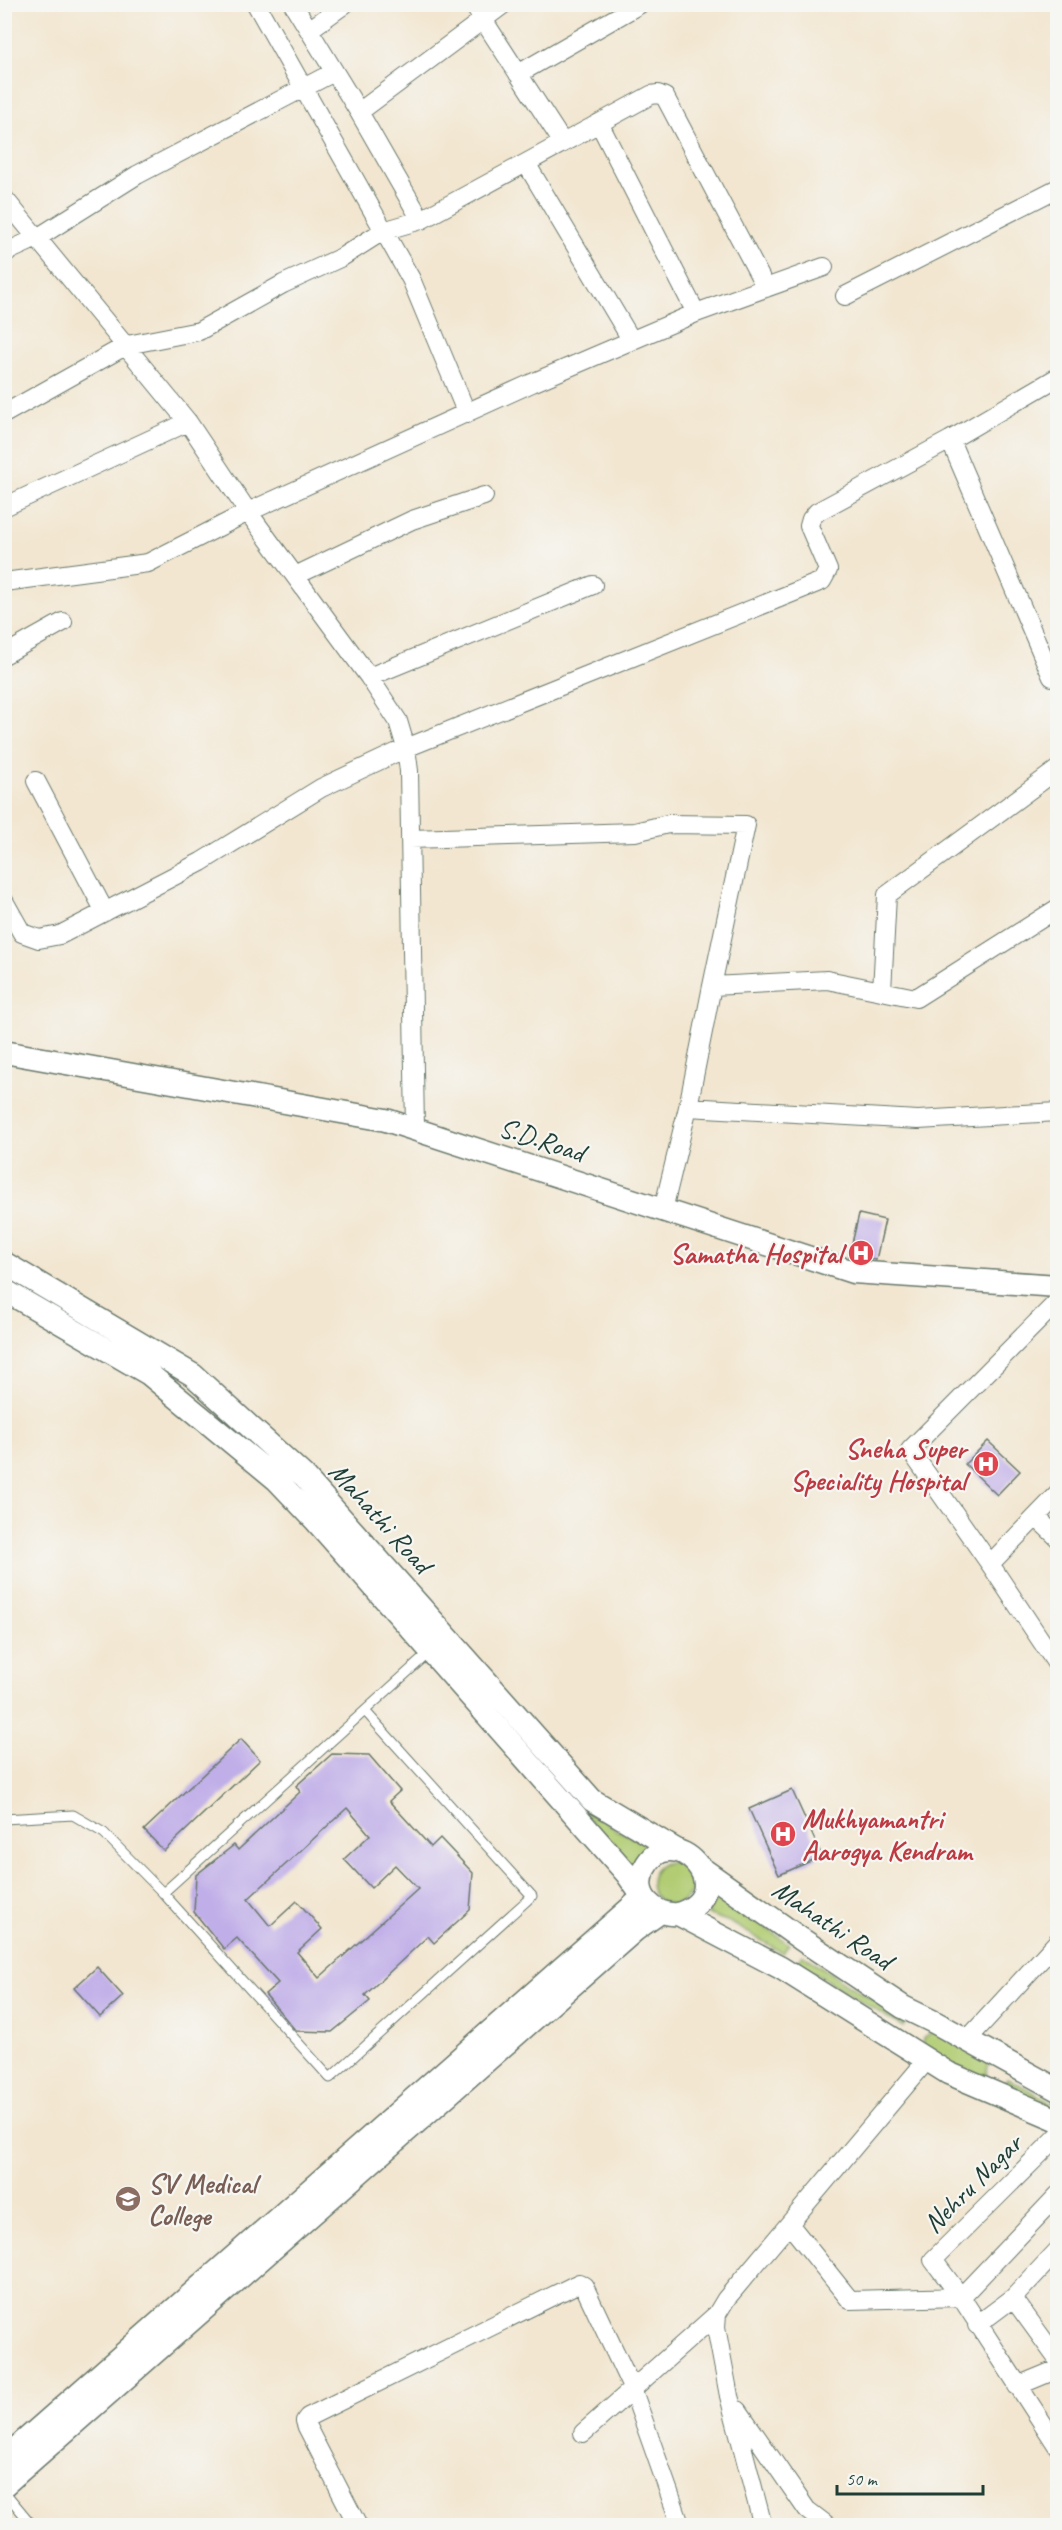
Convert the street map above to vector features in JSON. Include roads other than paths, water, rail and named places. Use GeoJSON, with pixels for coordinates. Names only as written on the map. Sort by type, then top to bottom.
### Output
{"type":"FeatureCollection","features":[{"type":"Feature","properties":{"kind":"street"},"geometry":{"type":"LineString","coordinates":[[256,4],[411,279],[467,414]]}},
{"type":"Feature","properties":{"kind":"street"},"geometry":{"type":"LineString","coordinates":[[293,4],[421,220]]}},
{"type":"Feature","properties":{"kind":"street"},"geometry":{"type":"LineString","coordinates":[[309,30],[345,4]]}},
{"type":"Feature","properties":{"kind":"street"},"geometry":{"type":"LineString","coordinates":[[359,112],[477,12],[504,4]]}},
{"type":"Feature","properties":{"kind":"street"},"geometry":{"type":"LineString","coordinates":[[518,74],[640,4]]}},
{"type":"Feature","properties":{"kind":"street"},"geometry":{"type":"LineString","coordinates":[[477,12],[563,143]]}},
{"type":"Feature","properties":{"kind":"street"},"geometry":{"type":"LineString","coordinates":[[4,253],[37,238],[137,175],[334,72]]}},
{"type":"Feature","properties":{"kind":"street"},"geometry":{"type":"LineString","coordinates":[[4,414],[127,345],[199,331],[283,284],[342,257],[383,231],[421,220],[651,95],[658,94],[665,97],[766,288]]}},
{"type":"Feature","properties":{"kind":"street"},"geometry":{"type":"LineString","coordinates":[[599,123],[696,313]]}},
{"type":"Feature","properties":{"kind":"street"},"geometry":{"type":"LineString","coordinates":[[526,163],[632,341]]}},
{"type":"Feature","properties":{"kind":"street"},"geometry":{"type":"LineString","coordinates":[[845,296],[1058,188]]}},
{"type":"Feature","properties":{"kind":"street"},"geometry":{"type":"LineString","coordinates":[[4,198],[188,422],[248,512],[369,677],[398,721],[406,748],[410,839],[415,1130]]}},
{"type":"Feature","properties":{"kind":"street"},"geometry":{"type":"LineString","coordinates":[[4,582],[148,563],[248,512],[632,341],[696,313],[824,267]]}},
{"type":"Feature","properties":{"kind":"street"},"geometry":{"type":"LineString","coordinates":[[4,901],[22,933],[39,939],[60,935],[201,862],[321,788],[406,748],[822,581],[828,570],[809,526],[817,512],[950,440],[1058,377]]}},
{"type":"Feature","properties":{"kind":"street"},"geometry":{"type":"LineString","coordinates":[[4,507],[188,422]]}},
{"type":"Feature","properties":{"kind":"street"},"geometry":{"type":"LineString","coordinates":[[950,440],[1056,679]]}},
{"type":"Feature","properties":{"kind":"street"},"geometry":{"type":"LineString","coordinates":[[295,576],[412,520],[484,496]]}},
{"type":"Feature","properties":{"kind":"street"},"geometry":{"type":"LineString","coordinates":[[369,677],[593,585]]}},
{"type":"Feature","properties":{"kind":"street"},"geometry":{"type":"LineString","coordinates":[[4,655],[63,622]]}},
{"type":"Feature","properties":{"kind":"street"},"geometry":{"type":"LineString","coordinates":[[882,991],[887,896],[1058,769]]}},
{"type":"Feature","properties":{"kind":"street"},"geometry":{"type":"LineString","coordinates":[[36,781],[105,912]]}},
{"type":"Feature","properties":{"kind":"street"},"geometry":{"type":"LineString","coordinates":[[410,839],[635,832],[668,824],[746,825],[688,1107],[663,1210]]}},
{"type":"Feature","properties":{"kind":"street"},"geometry":{"type":"LineString","coordinates":[[712,986],[827,980],[916,998],[1058,908]]}},
{"type":"Feature","properties":{"kind":"street","name":"S.D.Road"},"geometry":{"type":"LineString","coordinates":[[4,1052],[386,1120],[853,1272],[1058,1286]]}},
{"type":"Feature","properties":{"kind":"street"},"geometry":{"type":"LineString","coordinates":[[688,1107],[918,1120],[1058,1112]]}},
{"type":"Feature","properties":{"kind":"street","name":"Mahathi Road"},"geometry":{"type":"LineString","coordinates":[[4,1263],[193,1375],[592,1800],[678,1851],[687,1854],[701,1868],[801,1939],[903,2007],[1058,2090]]}},
{"type":"Feature","properties":{"kind":"street","name":"Mahathi Road"},"geometry":{"type":"LineString","coordinates":[[4,1290],[149,1374],[276,1479],[296,1484],[431,1651],[627,1874],[660,1908],[781,1968],[974,2086],[1058,2120]]}},
{"type":"Feature","properties":{"kind":"street"},"geometry":{"type":"LineString","coordinates":[[1058,1301],[910,1450],[1058,1666]]}},
{"type":"Feature","properties":{"kind":"street"},"geometry":{"type":"LineString","coordinates":[[990,1564],[1058,1494]]}},
{"type":"Feature","properties":{"kind":"street"},"geometry":{"type":"LineString","coordinates":[[1036,1517],[1058,1538]]}},
{"type":"Feature","properties":{"kind":"street"},"geometry":{"type":"LineString","coordinates":[[678,1851],[666,1851],[655,1856],[646,1864],[641,1874],[640,1886],[660,1908],[688,1911],[701,1897],[704,1877],[701,1868]]}},
{"type":"Feature","properties":{"kind":"street"},"geometry":{"type":"LineString","coordinates":[[4,2459],[660,1908]]}},
{"type":"Feature","properties":{"kind":"street"},"geometry":{"type":"LineString","coordinates":[[4,2485],[660,1908]]}},
{"type":"Feature","properties":{"kind":"street"},"geometry":{"type":"LineString","coordinates":[[781,1968],[801,1939]]}},
{"type":"Feature","properties":{"kind":"street"},"geometry":{"type":"LineString","coordinates":[[966,2040],[1058,1941]]}},
{"type":"Feature","properties":{"kind":"street"},"geometry":{"type":"LineString","coordinates":[[583,2433],[717,2314],[726,2299],[790,2225],[920,2055],[936,2023]]}},
{"type":"Feature","properties":{"kind":"street"},"geometry":{"type":"LineString","coordinates":[[974,2086],[994,2057]]}},
{"type":"Feature","properties":{"kind":"street","name":"Nehru Nagar"},"geometry":{"type":"LineString","coordinates":[[969,2311],[933,2260],[1058,2136]]}},
{"type":"Feature","properties":{"kind":"street"},"geometry":{"type":"LineString","coordinates":[[969,2311],[1058,2194]]}},
{"type":"Feature","properties":{"kind":"street"},"geometry":{"type":"LineString","coordinates":[[790,2225],[850,2300],[969,2311],[1013,2298],[1058,2250]]}},
{"type":"Feature","properties":{"kind":"street"},"geometry":{"type":"LineString","coordinates":[[358,2526],[307,2427],[305,2421],[308,2417],[579,2283],[584,2286],[632,2388],[681,2526]]}},
{"type":"Feature","properties":{"kind":"street"},"geometry":{"type":"LineString","coordinates":[[1013,2298],[1058,2360]]}},
{"type":"Feature","properties":{"kind":"street"},"geometry":{"type":"LineString","coordinates":[[969,2311],[1058,2447]]}},
{"type":"Feature","properties":{"kind":"street"},"geometry":{"type":"LineString","coordinates":[[717,2314],[716,2327],[729,2396],[763,2526]]}},
{"type":"Feature","properties":{"kind":"street"},"geometry":{"type":"LineString","coordinates":[[1017,2386],[1058,2369]]}},
{"type":"Feature","properties":{"kind":"street"},"geometry":{"type":"LineString","coordinates":[[729,2396],[807,2510],[828,2526]]}},
{"type":"Feature","properties":{"kind":"lane"},"geometry":{"type":"LineString","coordinates":[[163,1893],[431,1651]]}},
{"type":"Feature","properties":{"kind":"lane"},"geometry":{"type":"LineString","coordinates":[[4,1819],[73,1815],[104,1833],[163,1893],[330,2078],[532,1896],[365,1712]]}},
{"type":"Feature","properties":{"kind":"lane"},"geometry":{"type":"LineString","coordinates":[[4,2491],[33,2526]]}},
{"type":"Feature","properties":{"kind":"place","name":"Samatha Hospital"},"geometry":{"type":"Point","coordinates":[861,1253]}},
{"type":"Feature","properties":{"kind":"place","name":"Sneha Super Speciality Hospital"},"geometry":{"type":"Point","coordinates":[986,1464]}},
{"type":"Feature","properties":{"kind":"place","name":"Mukhyamantri Aarogya Kendram"},"geometry":{"type":"Point","coordinates":[783,1834]}},
{"type":"Feature","properties":{"kind":"place","name":"SV Medical College"},"geometry":{"type":"Point","coordinates":[128,2199]}}]}
